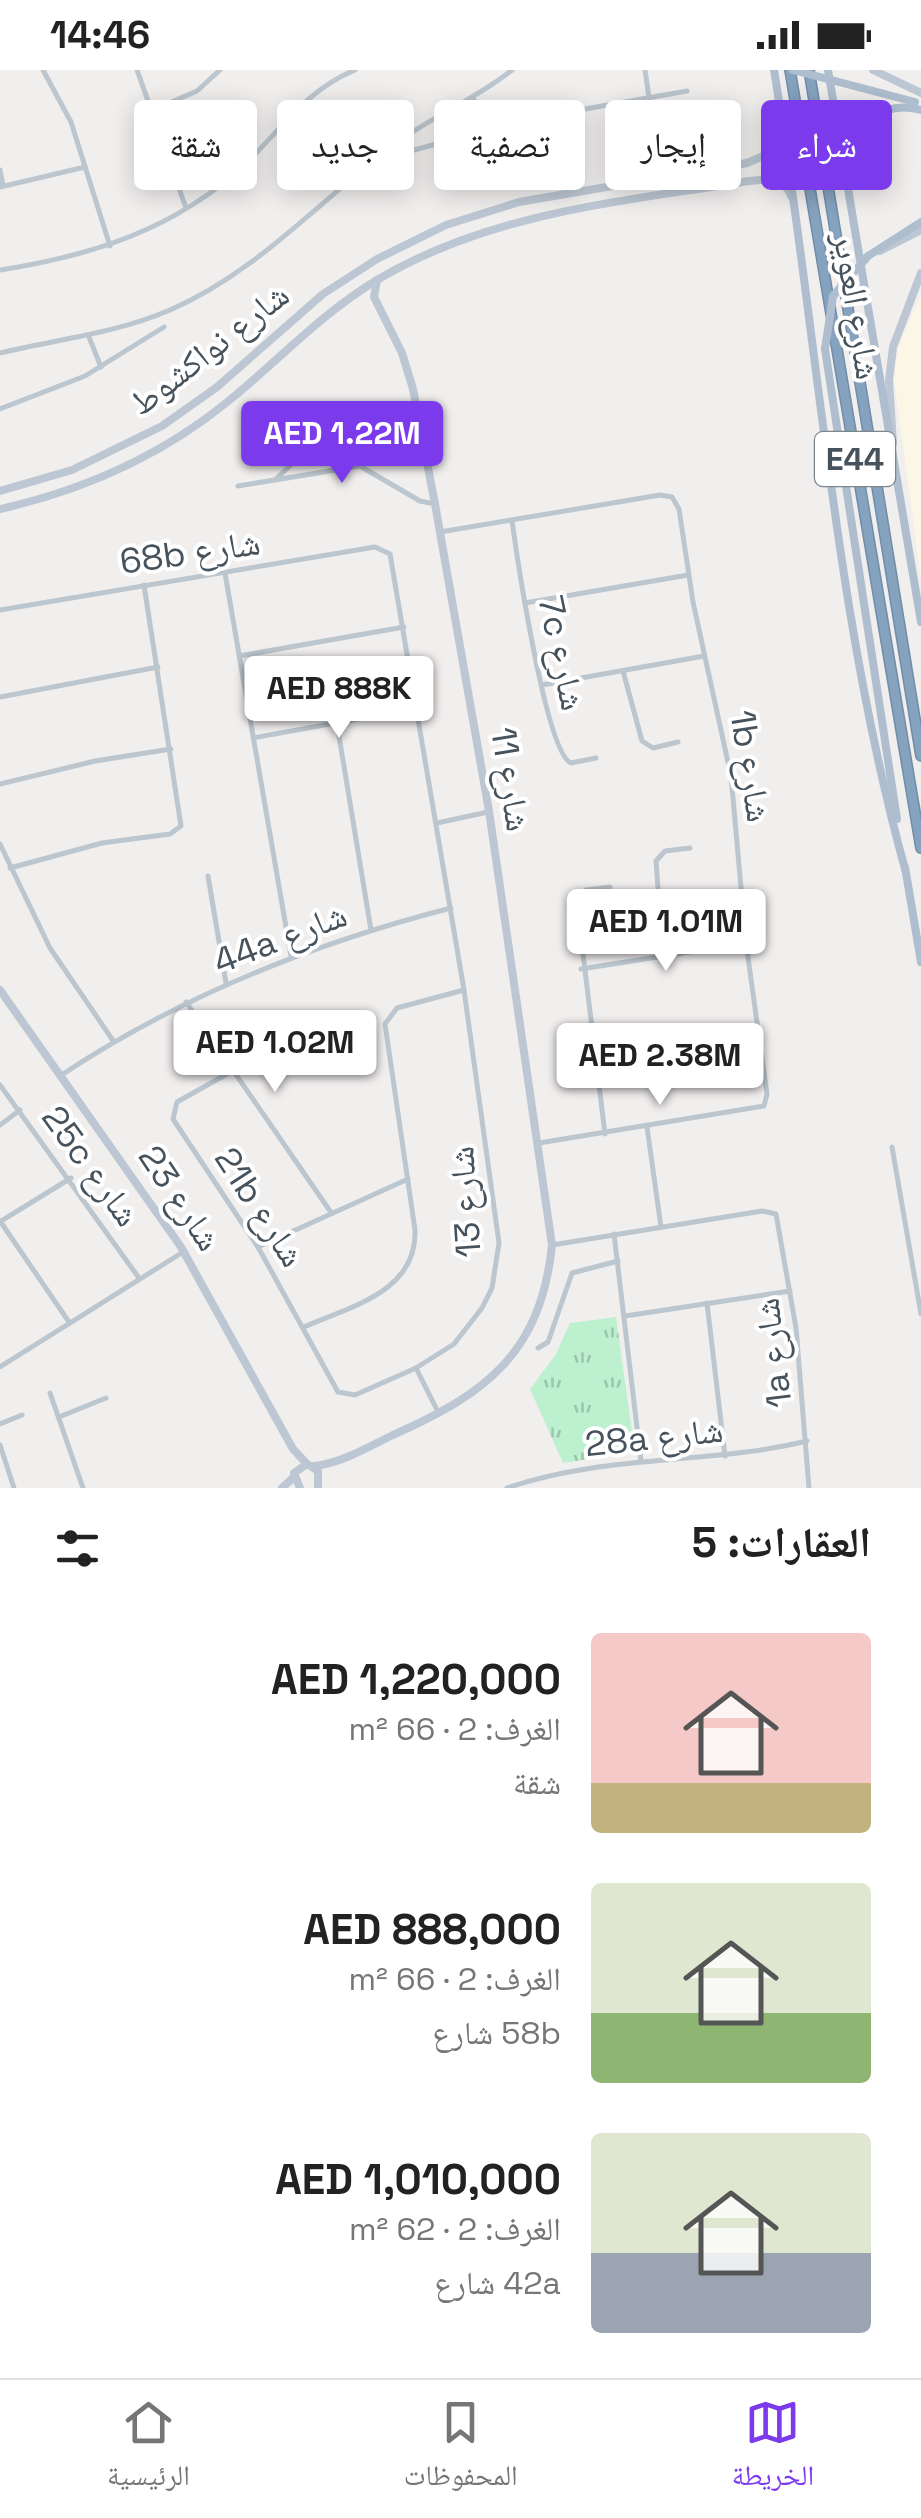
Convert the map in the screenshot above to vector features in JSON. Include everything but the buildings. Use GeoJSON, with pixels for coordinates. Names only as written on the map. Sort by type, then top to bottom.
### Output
{"type":"FeatureCollection","features":[{"type":"Feature","properties":{"kind":"highway","name":"شارع العوير"},"geometry":{"type":"LineString","coordinates":[[791,70],[921,848]]}},
{"type":"Feature","properties":{"kind":"highway","name":"شارع العوير"},"geometry":{"type":"LineString","coordinates":[[809,70],[921,756]]}},
{"type":"Feature","properties":{"kind":"main road"},"geometry":{"type":"LineString","coordinates":[[774,70],[820,413],[865,688],[905,869]]}},
{"type":"Feature","properties":{"kind":"main road"},"geometry":{"type":"LineString","coordinates":[[791,70],[919,105]]}},
{"type":"Feature","properties":{"kind":"main road"},"geometry":{"type":"LineString","coordinates":[[828,70],[921,622]]}},
{"type":"Feature","properties":{"kind":"main road"},"geometry":{"type":"LineString","coordinates":[[849,196],[849,152],[860,128],[894,108],[919,105]]}},
{"type":"Feature","properties":{"kind":"main road"},"geometry":{"type":"LineString","coordinates":[[921,222],[868,256],[833,296],[824,331],[921,962]]}},
{"type":"Feature","properties":{"kind":"street"},"geometry":{"type":"LineString","coordinates":[[43,70],[70,122],[110,246]]}},
{"type":"Feature","properties":{"kind":"street"},"geometry":{"type":"LineString","coordinates":[[137,70],[150,100]]}},
{"type":"Feature","properties":{"kind":"street"},"geometry":{"type":"LineString","coordinates":[[177,100],[197,91],[220,70]]}},
{"type":"Feature","properties":{"kind":"street"},"geometry":{"type":"LineString","coordinates":[[0,270],[110,246],[186,208],[244,165],[302,102],[355,70]]}},
{"type":"Feature","properties":{"kind":"street"},"geometry":{"type":"LineString","coordinates":[[469,100],[512,70]]}},
{"type":"Feature","properties":{"kind":"street"},"geometry":{"type":"LineString","coordinates":[[644,70],[649,98]]}},
{"type":"Feature","properties":{"kind":"street"},"geometry":{"type":"LineString","coordinates":[[873,70],[921,92]]}},
{"type":"Feature","properties":{"kind":"street"},"geometry":{"type":"LineString","coordinates":[[474,100],[488,88]]}},
{"type":"Feature","properties":{"kind":"street","name":"شارع نواكشوط"},"geometry":{"type":"LineString","coordinates":[[741,164],[768,154],[780,137],[777,89]]}},
{"type":"Feature","properties":{"kind":"street"},"geometry":{"type":"LineString","coordinates":[[585,111],[687,91]]}},
{"type":"Feature","properties":{"kind":"street"},"geometry":{"type":"LineString","coordinates":[[0,170],[2,186],[86,166]]}},
{"type":"Feature","properties":{"kind":"street","name":"شارع نواكشوط"},"geometry":{"type":"LineString","coordinates":[[0,509],[76,488],[171,442],[228,401],[355,294],[484,230],[561,211],[773,180],[790,191],[798,234]]}},
{"type":"Feature","properties":{"kind":"street","name":"شارع نواكشوط"},"geometry":{"type":"LineString","coordinates":[[0,490],[72,470],[162,426],[217,386],[323,294],[411,241],[519,202],[605,186]]}},
{"type":"Feature","properties":{"kind":"street"},"geometry":{"type":"LineString","coordinates":[[180,190],[186,208]]}},
{"type":"Feature","properties":{"kind":"street"},"geometry":{"type":"LineString","coordinates":[[0,352],[89,337],[155,316],[216,287],[264,255],[336,190]]}},
{"type":"Feature","properties":{"kind":"street"},"geometry":{"type":"LineString","coordinates":[[654,196],[660,190]]}},
{"type":"Feature","properties":{"kind":"street"},"geometry":{"type":"LineString","coordinates":[[868,256],[921,230]]}},
{"type":"Feature","properties":{"kind":"street"},"geometry":{"type":"LineString","coordinates":[[892,448],[889,380],[893,347],[921,273]]}},
{"type":"Feature","properties":{"kind":"street","name":"شارع 11"},"geometry":{"type":"LineString","coordinates":[[310,1465],[336,1462],[437,1416],[478,1391],[524,1340],[544,1292],[552,1242],[489,814],[435,504],[408,371],[376,303],[377,280]]}},
{"type":"Feature","properties":{"kind":"street"},"geometry":{"type":"LineString","coordinates":[[355,294],[376,303]]}},
{"type":"Feature","properties":{"kind":"street"},"geometry":{"type":"LineString","coordinates":[[0,409],[101,368],[164,327]]}},
{"type":"Feature","properties":{"kind":"street"},"geometry":{"type":"LineString","coordinates":[[89,337],[101,368]]}},
{"type":"Feature","properties":{"kind":"street"},"geometry":{"type":"LineString","coordinates":[[276,480],[332,426]]}},
{"type":"Feature","properties":{"kind":"street"},"geometry":{"type":"LineString","coordinates":[[238,486],[366,466],[420,500],[435,504]]}},
{"type":"Feature","properties":{"kind":"street","name":"1b شارع"},"geometry":{"type":"LineString","coordinates":[[512,521],[660,495],[672,497],[679,510],[688,575],[731,776],[746,944],[767,1094],[764,1106],[647,1128]]}},
{"type":"Feature","properties":{"kind":"street"},"geometry":{"type":"LineString","coordinates":[[440,534],[512,521]]}},
{"type":"Feature","properties":{"kind":"street","name":"7c شارع"},"geometry":{"type":"LineString","coordinates":[[512,521],[525,604],[560,756],[571,763],[596,758]]}},
{"type":"Feature","properties":{"kind":"street","name":"68b شارع"},"geometry":{"type":"LineString","coordinates":[[0,610],[375,547],[388,550]]}},
{"type":"Feature","properties":{"kind":"street","name":"شارع 13"},"geometry":{"type":"LineString","coordinates":[[344,1396],[416,1368],[454,1344],[470,1327],[492,1288],[497,1266],[498,1220],[464,990],[388,550]]}},
{"type":"Feature","properties":{"kind":"street"},"geometry":{"type":"LineString","coordinates":[[225,573],[291,956]]}},
{"type":"Feature","properties":{"kind":"street"},"geometry":{"type":"LineString","coordinates":[[525,604],[688,575]]}},
{"type":"Feature","properties":{"kind":"street"},"geometry":{"type":"LineString","coordinates":[[10,868],[86,846],[179,830],[183,817],[144,585]]}},
{"type":"Feature","properties":{"kind":"street"},"geometry":{"type":"LineString","coordinates":[[240,656],[404,626]]}},
{"type":"Feature","properties":{"kind":"street"},"geometry":{"type":"LineString","coordinates":[[542,685],[704,656]]}},
{"type":"Feature","properties":{"kind":"street"},"geometry":{"type":"LineString","coordinates":[[0,696],[158,668]]}},
{"type":"Feature","properties":{"kind":"street"},"geometry":{"type":"LineString","coordinates":[[623,671],[642,741],[653,748],[678,742]]}},
{"type":"Feature","properties":{"kind":"street"},"geometry":{"type":"LineString","coordinates":[[254,738],[418,708]]}},
{"type":"Feature","properties":{"kind":"street"},"geometry":{"type":"LineString","coordinates":[[337,724],[371,930]]}},
{"type":"Feature","properties":{"kind":"street"},"geometry":{"type":"LineString","coordinates":[[0,784],[95,760],[172,750]]}},
{"type":"Feature","properties":{"kind":"street"},"geometry":{"type":"LineString","coordinates":[[437,823],[489,814]]}},
{"type":"Feature","properties":{"kind":"street"},"geometry":{"type":"LineString","coordinates":[[0,844],[50,948],[114,1042]]}},
{"type":"Feature","properties":{"kind":"street"},"geometry":{"type":"LineString","coordinates":[[663,956],[656,861],[665,851],[690,848]]}},
{"type":"Feature","properties":{"kind":"street"},"geometry":{"type":"LineString","coordinates":[[208,876],[226,983]]}},
{"type":"Feature","properties":{"kind":"street"},"geometry":{"type":"LineString","coordinates":[[605,1134],[581,969],[577,900],[586,890],[610,887]]}},
{"type":"Feature","properties":{"kind":"street","name":"44a شارع"},"geometry":{"type":"LineString","coordinates":[[61,1078],[114,1042],[226,983],[291,956],[451,908]]}},
{"type":"Feature","properties":{"kind":"street"},"geometry":{"type":"LineString","coordinates":[[581,969],[746,944]]}},
{"type":"Feature","properties":{"kind":"street","name":"شارع 23"},"geometry":{"type":"LineString","coordinates":[[0,990],[183,1249],[293,1449],[310,1465],[317,1484]]}},
{"type":"Feature","properties":{"kind":"street"},"geometry":{"type":"LineString","coordinates":[[304,1327],[388,1289],[406,1272],[415,1242],[385,1029],[389,1014],[464,990]]}},
{"type":"Feature","properties":{"kind":"street"},"geometry":{"type":"LineString","coordinates":[[186,1002],[330,1210]]}},
{"type":"Feature","properties":{"kind":"street"},"geometry":{"type":"LineString","coordinates":[[592,1052],[757,1026]]}},
{"type":"Feature","properties":{"kind":"street","name":"21b شارع"},"geometry":{"type":"LineString","coordinates":[[236,1070],[177,1102],[172,1115],[258,1246],[344,1396]]}},
{"type":"Feature","properties":{"kind":"street","name":"25c شارع"},"geometry":{"type":"LineString","coordinates":[[0,1085],[140,1278]]}},
{"type":"Feature","properties":{"kind":"street"},"geometry":{"type":"LineString","coordinates":[[0,1125],[20,1110]]}},
{"type":"Feature","properties":{"kind":"street"},"geometry":{"type":"LineString","coordinates":[[540,1145],[647,1128],[660,1227],[552,1242]]}},
{"type":"Feature","properties":{"kind":"street"},"geometry":{"type":"LineString","coordinates":[[892,1147],[921,1314]]}},
{"type":"Feature","properties":{"kind":"street"},"geometry":{"type":"LineString","coordinates":[[70,1178],[0,1221],[70,1323]]}},
{"type":"Feature","properties":{"kind":"street"},"geometry":{"type":"LineString","coordinates":[[258,1246],[330,1210],[408,1179]]}},
{"type":"Feature","properties":{"kind":"street","name":"1a شارع"},"geometry":{"type":"LineString","coordinates":[[660,1227],[762,1211],[776,1214],[791,1290],[810,1488]]}},
{"type":"Feature","properties":{"kind":"street"},"geometry":{"type":"LineString","coordinates":[[614,1234],[640,1461]]}},
{"type":"Feature","properties":{"kind":"street"},"geometry":{"type":"LineString","coordinates":[[0,1367],[183,1249]]}},
{"type":"Feature","properties":{"kind":"street"},"geometry":{"type":"LineString","coordinates":[[524,1340],[538,1348],[546,1345],[572,1273],[619,1263]]}},
{"type":"Feature","properties":{"kind":"street"},"geometry":{"type":"LineString","coordinates":[[625,1316],[791,1290]]}},
{"type":"Feature","properties":{"kind":"street"},"geometry":{"type":"LineString","coordinates":[[707,1304],[725,1456]]}},
{"type":"Feature","properties":{"kind":"street"},"geometry":{"type":"LineString","coordinates":[[416,1368],[437,1416]]}},
{"type":"Feature","properties":{"kind":"street"},"geometry":{"type":"LineString","coordinates":[[50,1394],[83,1488]]}},
{"type":"Feature","properties":{"kind":"street"},"geometry":{"type":"LineString","coordinates":[[58,1417],[106,1398]]}},
{"type":"Feature","properties":{"kind":"street"},"geometry":{"type":"LineString","coordinates":[[0,1424],[22,1415]]}},
{"type":"Feature","properties":{"kind":"street","name":"28a شارع"},"geometry":{"type":"LineString","coordinates":[[507,1488],[576,1470],[725,1456],[807,1441]]}},
{"type":"Feature","properties":{"kind":"street"},"geometry":{"type":"LineString","coordinates":[[0,1445],[14,1488]]}},
{"type":"Feature","properties":{"kind":"street","name":"شارع 23"},"geometry":{"type":"LineString","coordinates":[[293,1449],[294,1475]]}},
{"type":"Feature","properties":{"kind":"street","name":"شارع 11"},"geometry":{"type":"LineString","coordinates":[[317,1484],[336,1462]]}},
{"type":"Feature","properties":{"kind":"street"},"geometry":{"type":"LineString","coordinates":[[282,1488],[310,1465]]}},
{"type":"Feature","properties":{"kind":"street"},"geometry":{"type":"LineString","coordinates":[[294,1475],[300,1488]]}},
{"type":"Feature","properties":{"kind":"shaded area"},"geometry":{"type":"Polygon","coordinates":[[[921,293],[921,579],[894,380],[898,348],[921,293]]]}},
{"type":"Feature","properties":{"kind":"green space"},"geometry":{"type":"Polygon","coordinates":[[[616,1317],[634,1446],[628,1453],[563,1463],[530,1389],[556,1354],[570,1323],[616,1317]]]}}]}
